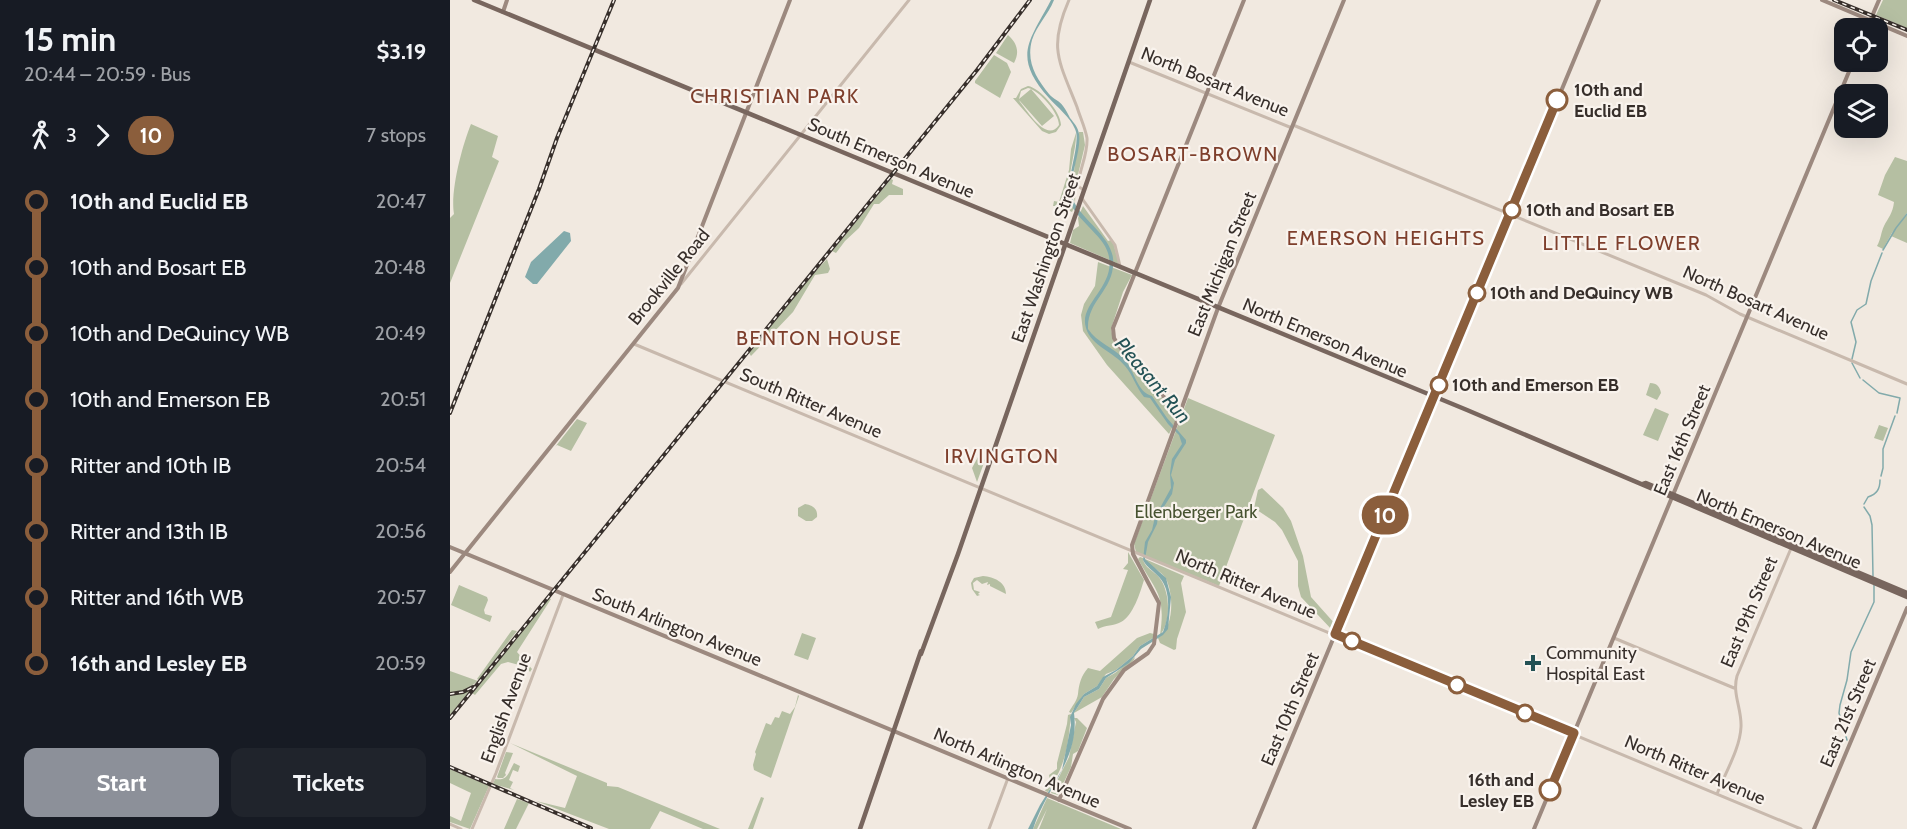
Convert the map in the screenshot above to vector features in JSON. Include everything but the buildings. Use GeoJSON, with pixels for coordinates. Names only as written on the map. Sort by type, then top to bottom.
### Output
{"type":"FeatureCollection","features":[{"type":"Feature","properties":{"kind":"main road","name":"South Emerson Avenue"},"geometry":{"type":"LineString","coordinates":[[474,0],[1065,244]]}},
{"type":"Feature","properties":{"kind":"main road"},"geometry":{"type":"LineString","coordinates":[[503,12],[507,0]]}},
{"type":"Feature","properties":{"kind":"main road"},"geometry":{"type":"LineString","coordinates":[[678,288],[790,0]]}},
{"type":"Feature","properties":{"kind":"main road","name":"East Washington Street"},"geometry":{"type":"LineString","coordinates":[[860,829],[925,637],[944,590],[963,530],[1150,0]]}},
{"type":"Feature","properties":{"kind":"main road"},"geometry":{"type":"LineString","coordinates":[[1180,409],[1172,406],[1115,340],[1113,328],[1244,0]]}},
{"type":"Feature","properties":{"kind":"main road","name":"East Michigan Street"},"geometry":{"type":"LineString","coordinates":[[1133,552],[1131,547],[1134,537],[1218,308],[1344,0]]}},
{"type":"Feature","properties":{"kind":"main road","name":"East 10th Street"},"geometry":{"type":"LineString","coordinates":[[1254,829],[1599,0]]}},
{"type":"Feature","properties":{"kind":"main road"},"geometry":{"type":"LineString","coordinates":[[1822,0],[1866,18]]}},
{"type":"Feature","properties":{"kind":"main road"},"geometry":{"type":"LineString","coordinates":[[1872,18],[1880,0]]}},
{"type":"Feature","properties":{"kind":"main road"},"geometry":{"type":"LineString","coordinates":[[1888,28],[1907,36]]}},
{"type":"Feature","properties":{"kind":"main road","name":"East 16th Street"},"geometry":{"type":"LineString","coordinates":[[1534,829],[1849,72]]}},
{"type":"Feature","properties":{"kind":"main road","name":"North Emerson Avenue"},"geometry":{"type":"LineString","coordinates":[[1065,244],[1907,595]]}},
{"type":"Feature","properties":{"kind":"main road","name":"Brookville Road"},"geometry":{"type":"LineString","coordinates":[[450,572],[678,288]]}},
{"type":"Feature","properties":{"kind":"main road","name":"South Arlington Avenue"},"geometry":{"type":"LineString","coordinates":[[450,547],[894,731]]}},
{"type":"Feature","properties":{"kind":"main road"},"geometry":{"type":"LineString","coordinates":[[1059,800],[1111,686],[1124,670],[1148,653],[1154,644],[1159,603],[1133,552]]}},
{"type":"Feature","properties":{"kind":"main road","name":"East 21st Street"},"geometry":{"type":"LineString","coordinates":[[1814,829],[1907,608]]}},
{"type":"Feature","properties":{"kind":"main road","name":"North Arlington Avenue"},"geometry":{"type":"LineString","coordinates":[[894,731],[1130,829]]}},
{"type":"Feature","properties":{"kind":"street","name":"Brookville Road"},"geometry":{"type":"LineString","coordinates":[[678,288],[909,0]]}},
{"type":"Feature","properties":{"kind":"street"},"geometry":{"type":"LineString","coordinates":[[1069,0],[1058,30],[1056,45],[1086,135],[1086,152],[1078,180],[1078,186],[1084,190]]}},
{"type":"Feature","properties":{"kind":"street","name":"North Bosart Avenue"},"geometry":{"type":"LineString","coordinates":[[1129,62],[1510,213],[1706,295],[1748,317],[1907,384]]}},
{"type":"Feature","properties":{"kind":"street"},"geometry":{"type":"LineString","coordinates":[[1081,197],[1115,245],[1118,266]]}},
{"type":"Feature","properties":{"kind":"street","name":"South Ritter Avenue"},"geometry":{"type":"LineString","coordinates":[[633,344],[979,488]]}},
{"type":"Feature","properties":{"kind":"street","name":"North Ritter Avenue"},"geometry":{"type":"LineString","coordinates":[[979,488],[1801,829]]}},
{"type":"Feature","properties":{"kind":"street","name":"East 19th Street"},"geometry":{"type":"LineString","coordinates":[[1717,794],[1740,735],[1741,720],[1734,688],[1737,674],[1792,547]]}},
{"type":"Feature","properties":{"kind":"street","name":"English Avenue"},"geometry":{"type":"LineString","coordinates":[[472,829],[498,768],[563,595]]}},
{"type":"Feature","properties":{"kind":"street"},"geometry":{"type":"LineString","coordinates":[[1614,638],[1734,688]]}},
{"type":"Feature","properties":{"kind":"street"},"geometry":{"type":"LineString","coordinates":[[989,829],[1008,778]]}},
{"type":"Feature","properties":{"kind":"street"},"geometry":{"type":"LineString","coordinates":[[450,824],[461,829]]}},
{"type":"Feature","properties":{"kind":"green space"},"geometry":{"type":"Polygon","coordinates":[[[1883,0],[1907,0],[1907,28],[1888,18],[1876,15],[1883,0]]]}},
{"type":"Feature","properties":{"kind":"green space"},"geometry":{"type":"Polygon","coordinates":[[[1008,35],[1017,48],[1014,63],[996,53],[1008,35]]]}},
{"type":"Feature","properties":{"kind":"green space"},"geometry":{"type":"Polygon","coordinates":[[[994,55],[1007,63],[1011,72],[1000,98],[975,83],[994,55]]]}},
{"type":"Feature","properties":{"kind":"green space"},"geometry":{"type":"Polygon","coordinates":[[[1028,86],[1033,88],[1049,101],[1060,120],[1061,125],[1056,132],[1049,134],[1042,131],[1013,98],[1016,98],[1021,89],[1028,86]],[[1031,89],[1021,91],[1019,99],[1031,89]],[[1031,89],[1054,116],[1042,126],[1019,100],[1020,102],[1038,124],[1043,128],[1054,130],[1059,125],[1056,114],[1043,97],[1031,89]]]}},
{"type":"Feature","properties":{"kind":"green space"},"geometry":{"type":"Polygon","coordinates":[[[471,124],[498,136],[492,157],[499,161],[450,283],[450,218],[454,214],[458,169],[471,124]]]}},
{"type":"Feature","properties":{"kind":"green space"},"geometry":{"type":"Polygon","coordinates":[[[1079,132],[1083,132],[1085,145],[1076,183],[1075,203],[1072,187],[1079,132]]]}},
{"type":"Feature","properties":{"kind":"green space"},"geometry":{"type":"Polygon","coordinates":[[[1076,133],[1069,182],[1070,200],[1074,208],[1072,212],[1060,206],[1053,206],[1054,201],[1059,202],[1069,170],[1071,149],[1076,133]]]}},
{"type":"Feature","properties":{"kind":"green space"},"geometry":{"type":"Polygon","coordinates":[[[1895,157],[1907,161],[1907,213],[1902,220],[1907,215],[1907,243],[1891,236],[1893,231],[1883,249],[1877,246],[1894,202],[1878,195],[1895,157]]]}},
{"type":"Feature","properties":{"kind":"green space"},"geometry":{"type":"Polygon","coordinates":[[[891,179],[892,184],[903,189],[903,195],[889,195],[879,204],[874,204],[859,228],[836,253],[832,251],[891,179]]]}},
{"type":"Feature","properties":{"kind":"green space"},"geometry":{"type":"Polygon","coordinates":[[[1083,206],[1108,241],[1113,242],[1119,264],[1070,243],[1073,230],[1079,226],[1078,218],[1083,206]]]}},
{"type":"Feature","properties":{"kind":"green space"},"geometry":{"type":"Polygon","coordinates":[[[827,259],[830,269],[828,273],[815,275],[793,312],[751,356],[749,353],[827,259]]]}},
{"type":"Feature","properties":{"kind":"green space"},"geometry":{"type":"Polygon","coordinates":[[[1098,262],[1132,275],[1123,292],[1111,329],[1114,343],[1176,414],[1176,420],[1169,434],[1107,365],[1083,331],[1081,315],[1084,304],[1095,286],[1098,262]]]}},
{"type":"Feature","properties":{"kind":"green space"},"geometry":{"type":"Polygon","coordinates":[[[1650,383],[1660,389],[1661,393],[1657,400],[1646,395],[1650,383]]]}},
{"type":"Feature","properties":{"kind":"green space","name":"Ellenberger Park"},"geometry":{"type":"Polygon","coordinates":[[[1188,398],[1275,435],[1219,586],[1136,552],[1134,544],[1188,398]]]}},
{"type":"Feature","properties":{"kind":"green space"},"geometry":{"type":"Polygon","coordinates":[[[1655,408],[1669,414],[1658,441],[1643,435],[1655,408]]]}},
{"type":"Feature","properties":{"kind":"green space"},"geometry":{"type":"Polygon","coordinates":[[[577,419],[587,423],[571,451],[557,445],[555,447],[577,419]]]}},
{"type":"Feature","properties":{"kind":"green space"},"geometry":{"type":"Polygon","coordinates":[[[1879,425],[1888,428],[1883,441],[1874,438],[1879,425]]]}},
{"type":"Feature","properties":{"kind":"green space"},"geometry":{"type":"Polygon","coordinates":[[[978,457],[985,460],[977,482],[972,468],[978,457]]]}},
{"type":"Feature","properties":{"kind":"green space"},"geometry":{"type":"Polygon","coordinates":[[[1262,488],[1283,508],[1291,521],[1303,556],[1311,597],[1336,625],[1333,631],[1301,597],[1298,586],[1298,561],[1282,530],[1275,522],[1254,508],[1258,490],[1262,488]]]}},
{"type":"Feature","properties":{"kind":"green space"},"geometry":{"type":"Polygon","coordinates":[[[805,504],[813,506],[817,512],[817,517],[812,521],[806,521],[798,516],[798,508],[805,504]]]}},
{"type":"Feature","properties":{"kind":"green space"},"geometry":{"type":"Polygon","coordinates":[[[1128,552],[1144,580],[1138,597],[1125,619],[1098,629],[1095,622],[1111,617],[1128,570],[1123,569],[1128,563],[1128,552]]]}},
{"type":"Feature","properties":{"kind":"green space"},"geometry":{"type":"Polygon","coordinates":[[[1140,557],[1159,577],[1168,600],[1168,616],[1160,635],[1162,610],[1158,594],[1138,559],[1140,557]]]}},
{"type":"Feature","properties":{"kind":"green space"},"geometry":{"type":"Polygon","coordinates":[[[1145,559],[1184,576],[1181,583],[1186,612],[1174,650],[1160,643],[1158,638],[1170,619],[1169,586],[1164,576],[1145,559]]]}},
{"type":"Feature","properties":{"kind":"green space"},"geometry":{"type":"Polygon","coordinates":[[[983,576],[999,581],[1004,586],[1006,594],[990,584],[987,585],[988,582],[982,584],[977,580],[973,583],[974,590],[980,592],[977,596],[972,589],[971,583],[974,578],[983,576]]]}},
{"type":"Feature","properties":{"kind":"green space"},"geometry":{"type":"Polygon","coordinates":[[[459,585],[487,597],[484,610],[485,614],[492,616],[490,622],[451,605],[459,585]]]}},
{"type":"Feature","properties":{"kind":"green space"},"geometry":{"type":"Polygon","coordinates":[[[549,598],[551,599],[517,652],[532,669],[530,672],[522,662],[519,665],[508,662],[501,664],[475,695],[472,693],[549,598]]]}},
{"type":"Feature","properties":{"kind":"green space"},"geometry":{"type":"Polygon","coordinates":[[[512,630],[517,631],[479,680],[477,679],[512,630]]]}},
{"type":"Feature","properties":{"kind":"green space"},"geometry":{"type":"Polygon","coordinates":[[[802,633],[816,638],[808,660],[794,655],[802,633]]]}},
{"type":"Feature","properties":{"kind":"green space"},"geometry":{"type":"Polygon","coordinates":[[[1150,633],[1154,634],[1153,638],[1140,646],[1133,656],[1116,670],[1106,674],[1097,686],[1084,694],[1071,713],[1069,712],[1077,699],[1082,677],[1088,668],[1100,671],[1137,638],[1150,633]]]}},
{"type":"Feature","properties":{"kind":"green space"},"geometry":{"type":"Polygon","coordinates":[[[1135,657],[1114,679],[1102,697],[1074,713],[1084,697],[1099,689],[1106,678],[1135,657]]]}},
{"type":"Feature","properties":{"kind":"green space"},"geometry":{"type":"Polygon","coordinates":[[[450,671],[478,681],[466,690],[450,693],[450,671]]]}},
{"type":"Feature","properties":{"kind":"green space"},"geometry":{"type":"Polygon","coordinates":[[[471,689],[450,715],[450,695],[471,689]]]}},
{"type":"Feature","properties":{"kind":"green space"},"geometry":{"type":"Polygon","coordinates":[[[799,696],[771,778],[754,770],[755,752],[766,723],[771,725],[775,717],[779,718],[782,711],[790,714],[795,707],[799,696]]]}},
{"type":"Feature","properties":{"kind":"green space"},"geometry":{"type":"Polygon","coordinates":[[[1071,714],[1065,755],[1048,792],[1045,791],[1050,781],[1049,775],[1057,769],[1068,715],[1071,714]]]}},
{"type":"Feature","properties":{"kind":"green space"},"geometry":{"type":"Polygon","coordinates":[[[1074,718],[1077,718],[1087,728],[1078,751],[1073,754],[1071,767],[1058,795],[1051,793],[1069,757],[1076,722],[1074,718]]]}},
{"type":"Feature","properties":{"kind":"green space"},"geometry":{"type":"Polygon","coordinates":[[[510,743],[607,783],[607,786],[618,787],[720,829],[703,829],[660,811],[650,829],[609,829],[536,801],[565,808],[577,776],[510,743]]]}},
{"type":"Feature","properties":{"kind":"green space"},"geometry":{"type":"Polygon","coordinates":[[[506,752],[513,753],[506,775],[498,778],[497,777],[506,752]]]}},
{"type":"Feature","properties":{"kind":"green space"},"geometry":{"type":"Polygon","coordinates":[[[514,763],[520,766],[518,772],[513,770],[509,780],[513,782],[510,788],[514,790],[493,784],[495,779],[503,779],[507,776],[514,763]]]}},
{"type":"Feature","properties":{"kind":"green space"},"geometry":{"type":"Polygon","coordinates":[[[450,769],[489,786],[470,829],[450,822],[450,816],[461,821],[471,793],[450,783],[450,769]]]}},
{"type":"Feature","properties":{"kind":"green space"},"geometry":{"type":"Polygon","coordinates":[[[761,797],[764,798],[753,829],[748,829],[761,797]]]}},
{"type":"Feature","properties":{"kind":"green space"},"geometry":{"type":"Polygon","coordinates":[[[1047,798],[1121,829],[1039,829],[1047,809],[1037,829],[1033,829],[1047,798]]]}},
{"type":"Feature","properties":{"kind":"green space"},"geometry":{"type":"Polygon","coordinates":[[[517,799],[529,803],[516,829],[504,829],[517,799]]]}},
{"type":"Feature","properties":{"kind":"water","name":"Pleasant Run"},"geometry":{"type":"Polygon","coordinates":[[[1051,0],[1054,0],[1032,40],[1031,63],[1040,82],[1051,96],[1062,104],[1078,129],[1079,142],[1072,178],[1072,195],[1078,209],[1107,243],[1113,258],[1110,278],[1092,310],[1088,329],[1125,360],[1143,390],[1152,396],[1186,440],[1175,460],[1171,475],[1174,483],[1172,494],[1158,516],[1157,524],[1148,542],[1145,559],[1166,578],[1171,597],[1168,629],[1163,635],[1141,649],[1129,663],[1106,678],[1099,689],[1084,697],[1074,713],[1072,745],[1062,770],[1071,725],[1070,717],[1076,704],[1084,694],[1097,686],[1103,677],[1133,656],[1140,646],[1163,632],[1167,619],[1168,596],[1163,582],[1143,560],[1145,542],[1152,530],[1155,517],[1171,488],[1170,473],[1172,459],[1182,444],[1179,435],[1168,424],[1150,398],[1144,397],[1125,366],[1093,340],[1086,328],[1087,310],[1103,285],[1110,265],[1105,246],[1077,214],[1070,201],[1069,184],[1077,135],[1075,129],[1067,116],[1038,83],[1028,60],[1031,38],[1051,0]]]}},
{"type":"Feature","properties":{"kind":"water"},"geometry":{"type":"Polygon","coordinates":[[[564,231],[570,233],[571,241],[537,284],[533,284],[525,277],[531,262],[564,231]]]}},
{"type":"Feature","properties":{"kind":"water"},"geometry":{"type":"Polygon","coordinates":[[[1062,770],[1033,829],[1028,829],[1040,805],[1062,770]]]}},
{"type":"Feature","properties":{"kind":"waterway"},"geometry":{"type":"LineString","coordinates":[[1883,250],[1907,214]]}},
{"type":"Feature","properties":{"kind":"waterway"},"geometry":{"type":"LineString","coordinates":[[1852,359],[1856,342],[1851,322],[1857,310],[1866,304],[1871,281],[1882,253]]}},
{"type":"Feature","properties":{"kind":"waterway"},"geometry":{"type":"LineString","coordinates":[[1852,363],[1860,378]]}},
{"type":"Feature","properties":{"kind":"waterway"},"geometry":{"type":"LineString","coordinates":[[1863,380],[1879,393],[1900,398],[1897,413]]}},
{"type":"Feature","properties":{"kind":"waterway"},"geometry":{"type":"LineString","coordinates":[[1881,476],[1883,449],[1895,416]]}},
{"type":"Feature","properties":{"kind":"waterway"},"geometry":{"type":"LineString","coordinates":[[1864,504],[1868,497],[1877,491],[1880,480]]}},
{"type":"Feature","properties":{"kind":"waterway"},"geometry":{"type":"LineString","coordinates":[[1864,507],[1870,516],[1872,525],[1873,576]]}},
{"type":"Feature","properties":{"kind":"waterway"},"geometry":{"type":"LineString","coordinates":[[1847,740],[1839,713],[1840,705],[1851,652],[1874,602],[1874,584]]}},
{"type":"Feature","properties":{"kind":"railway"},"geometry":{"type":"LineString","coordinates":[[450,413],[557,138],[614,0]]}},
{"type":"Feature","properties":{"kind":"railway"},"geometry":{"type":"LineString","coordinates":[[450,718],[977,70],[1030,0]]}},
{"type":"Feature","properties":{"kind":"railway"},"geometry":{"type":"LineString","coordinates":[[1834,0],[1907,30]]}},
{"type":"Feature","properties":{"kind":"railway"},"geometry":{"type":"LineString","coordinates":[[450,694],[463,692],[473,687]]}},
{"type":"Feature","properties":{"kind":"railway"},"geometry":{"type":"LineString","coordinates":[[450,767],[591,828]]}},
{"type":"Feature","properties":{"kind":"bus line","name":"10"},"geometry":{"type":"LineString","coordinates":[[1550,790],[1574,733],[1335,634],[1557,100]]}},
{"type":"Feature","properties":{"kind":"place","name":"10th and Euclid EB"},"geometry":{"type":"Point","coordinates":[1557,100]}},
{"type":"Feature","properties":{"kind":"place","name":"10th and Bosart EB"},"geometry":{"type":"Point","coordinates":[1512,210]}},
{"type":"Feature","properties":{"kind":"place","name":"10th and DeQuincy WB"},"geometry":{"type":"Point","coordinates":[1477,293]}},
{"type":"Feature","properties":{"kind":"place","name":"10th and Emerson EB"},"geometry":{"type":"Point","coordinates":[1439,385]}},
{"type":"Feature","properties":{"kind":"place","name":"Community Hospital East"},"geometry":{"type":"Point","coordinates":[1533,663]}},
{"type":"Feature","properties":{"kind":"place","name":"16th and Lesley EB"},"geometry":{"type":"Point","coordinates":[1550,790]}},
{"type":"Feature","properties":{"kind":"district","name":"CHRISTIAN PARK"},"geometry":{"type":"Point","coordinates":[775,96]}},
{"type":"Feature","properties":{"kind":"district","name":"BOSART-BROWN"},"geometry":{"type":"Point","coordinates":[1193,154]}},
{"type":"Feature","properties":{"kind":"district","name":"EMERSON HEIGHTS"},"geometry":{"type":"Point","coordinates":[1386,238]}},
{"type":"Feature","properties":{"kind":"district","name":"LITTLE FLOWER"},"geometry":{"type":"Point","coordinates":[1622,243]}},
{"type":"Feature","properties":{"kind":"district","name":"BENTON HOUSE"},"geometry":{"type":"Point","coordinates":[819,338]}},
{"type":"Feature","properties":{"kind":"district","name":"IRVINGTON"},"geometry":{"type":"Point","coordinates":[1002,456]}}]}
